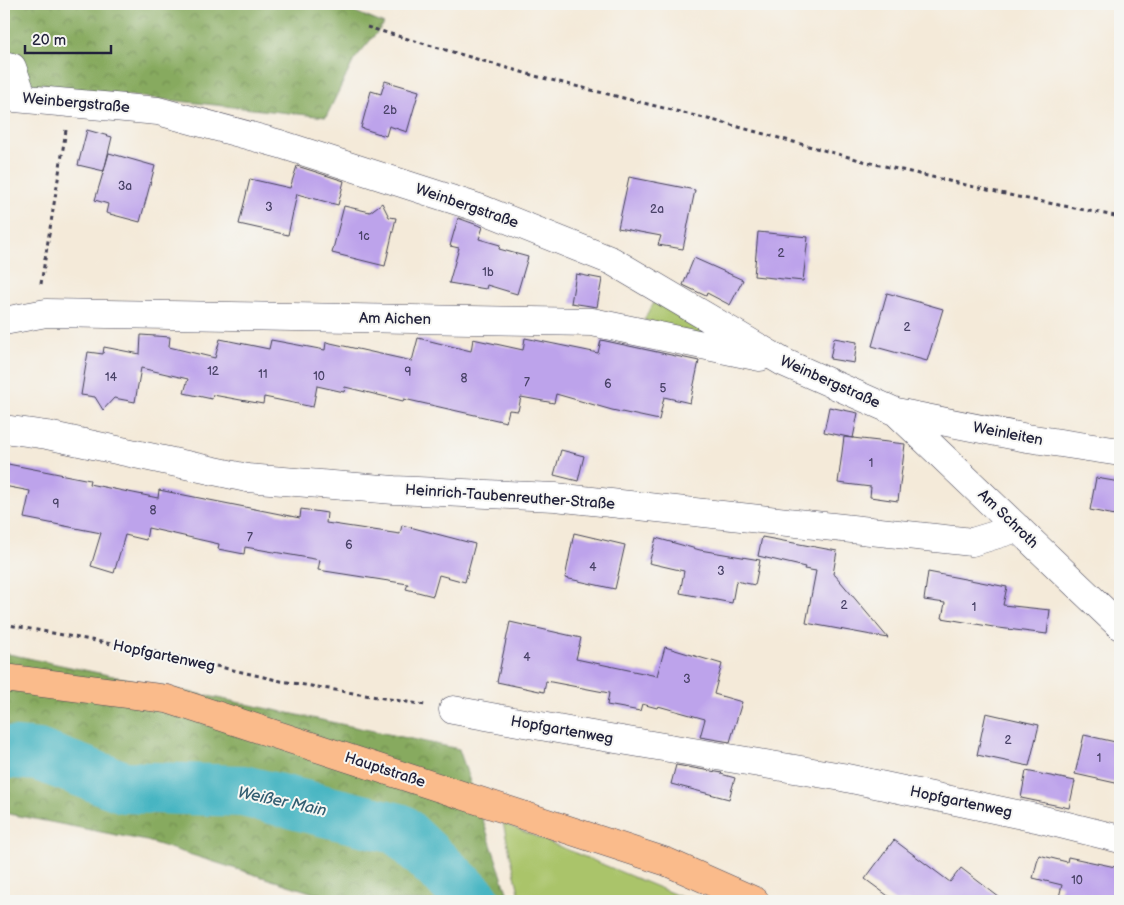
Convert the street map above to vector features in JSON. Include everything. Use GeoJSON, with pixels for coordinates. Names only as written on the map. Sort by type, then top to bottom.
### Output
{"type":"FeatureCollection","features":[{"type":"Feature","properties":{"kind":"main road","name":"Hauptstraße"},"geometry":{"type":"LineString","coordinates":[[4,678],[167,699],[667,862],[755,901]]}},
{"type":"Feature","properties":{"kind":"street"},"geometry":{"type":"LineString","coordinates":[[4,65],[12,67],[14,97]]}},
{"type":"Feature","properties":{"kind":"street","name":"Weinbergstraße"},"geometry":{"type":"LineString","coordinates":[[14,97],[158,111],[280,144],[480,208],[612,261],[783,362],[896,412]]}},
{"type":"Feature","properties":{"kind":"street","name":"Am Aichen"},"geometry":{"type":"LineString","coordinates":[[4,321],[46,313],[592,322],[783,362]]}},
{"type":"Feature","properties":{"kind":"street","name":"Weinleiten"},"geometry":{"type":"LineString","coordinates":[[896,412],[1026,438],[1120,452]]}},
{"type":"Feature","properties":{"kind":"street","name":"Am Schroth"},"geometry":{"type":"LineString","coordinates":[[896,412],[1120,626]]}},
{"type":"Feature","properties":{"kind":"street","name":"Heinrich-Taubenreuther-Straße"},"geometry":{"type":"LineString","coordinates":[[4,430],[47,435],[247,478],[394,490],[555,498],[972,542],[1018,528]]}},
{"type":"Feature","properties":{"kind":"street","name":"Hopfgartenweg"},"geometry":{"type":"LineString","coordinates":[[453,710],[842,777],[1036,818],[1120,840]]}},
{"type":"Feature","properties":{"kind":"path"},"geometry":{"type":"LineString","coordinates":[[367,27],[535,76],[724,123],[867,162],[1018,197],[1120,217]]}},
{"type":"Feature","properties":{"kind":"path"},"geometry":{"type":"LineString","coordinates":[[36,315],[70,102]]}},
{"type":"Feature","properties":{"kind":"path","name":"Hopfgartenweg"},"geometry":{"type":"LineString","coordinates":[[4,624],[155,652],[281,681],[453,710]]}},
{"type":"Feature","properties":{"kind":"green space"},"geometry":{"type":"Polygon","coordinates":[[[4,4],[336,4],[384,24],[354,60],[326,117],[67,89],[4,85],[4,4]]]}},
{"type":"Feature","properties":{"kind":"green space"},"geometry":{"type":"Polygon","coordinates":[[[655,301],[733,343],[644,320],[655,301]]]}},
{"type":"Feature","properties":{"kind":"green space"},"geometry":{"type":"Polygon","coordinates":[[[4,653],[459,749],[510,901],[339,901],[147,841],[4,813],[4,653]]]}},
{"type":"Feature","properties":{"kind":"green space"},"geometry":{"type":"Polygon","coordinates":[[[503,823],[691,901],[521,901],[503,823]]]}},
{"type":"Feature","properties":{"kind":"building"},"geometry":{"type":"Polygon","coordinates":[[[385,81],[419,91],[407,132],[389,126],[386,136],[361,128],[371,91],[381,94],[385,81]]]}},
{"type":"Feature","properties":{"kind":"building"},"geometry":{"type":"Polygon","coordinates":[[[87,130],[112,137],[104,171],[78,165],[87,130]]]}},
{"type":"Feature","properties":{"kind":"building"},"geometry":{"type":"Polygon","coordinates":[[[109,153],[155,166],[140,222],[106,213],[108,204],[95,200],[109,153]]]}},
{"type":"Feature","properties":{"kind":"building"},"geometry":{"type":"Polygon","coordinates":[[[297,166],[344,181],[338,205],[297,194],[288,235],[239,224],[250,179],[290,188],[297,166]]]}},
{"type":"Feature","properties":{"kind":"building"},"geometry":{"type":"Polygon","coordinates":[[[629,177],[695,190],[683,249],[658,245],[661,236],[618,228],[629,177]]]}},
{"type":"Feature","properties":{"kind":"building"},"geometry":{"type":"Polygon","coordinates":[[[382,203],[389,217],[396,218],[385,266],[332,253],[344,206],[370,212],[382,203]]]}},
{"type":"Feature","properties":{"kind":"building"},"geometry":{"type":"Polygon","coordinates":[[[458,218],[483,227],[479,239],[500,245],[499,249],[528,257],[517,294],[487,285],[486,289],[449,283],[459,248],[450,246],[458,218]]]}},
{"type":"Feature","properties":{"kind":"building"},"geometry":{"type":"Polygon","coordinates":[[[758,232],[808,237],[803,281],[754,276],[758,232]]]}},
{"type":"Feature","properties":{"kind":"building"},"geometry":{"type":"Polygon","coordinates":[[[694,258],[743,280],[730,305],[707,293],[706,296],[683,285],[694,258]]]}},
{"type":"Feature","properties":{"kind":"building"},"geometry":{"type":"Polygon","coordinates":[[[576,274],[602,279],[597,307],[571,303],[576,274]]]}},
{"type":"Feature","properties":{"kind":"building"},"geometry":{"type":"Polygon","coordinates":[[[887,293],[943,309],[927,361],[872,346],[887,293]]]}},
{"type":"Feature","properties":{"kind":"building"},"geometry":{"type":"Polygon","coordinates":[[[141,335],[170,337],[169,347],[215,358],[220,339],[269,349],[271,340],[325,350],[326,342],[412,361],[418,338],[471,351],[473,339],[523,350],[525,338],[598,353],[601,340],[699,361],[690,403],[664,397],[659,420],[612,410],[556,394],[554,403],[521,397],[518,411],[509,410],[506,422],[345,387],[344,392],[317,386],[313,407],[264,397],[263,404],[213,395],[212,399],[184,393],[188,379],[141,368],[135,402],[114,398],[103,410],[95,397],[81,395],[88,352],[103,354],[104,347],[140,354],[141,335]]]}},
{"type":"Feature","properties":{"kind":"building"},"geometry":{"type":"Polygon","coordinates":[[[834,338],[857,342],[854,363],[830,359],[834,338]]]}},
{"type":"Feature","properties":{"kind":"building"},"geometry":{"type":"Polygon","coordinates":[[[829,407],[858,413],[853,438],[824,432],[829,407]]]}},
{"type":"Feature","properties":{"kind":"building"},"geometry":{"type":"Polygon","coordinates":[[[844,437],[905,444],[898,501],[870,497],[871,487],[838,483],[844,437]]]}},
{"type":"Feature","properties":{"kind":"building"},"geometry":{"type":"Polygon","coordinates":[[[561,450],[584,456],[578,481],[554,475],[561,450]]]}},
{"type":"Feature","properties":{"kind":"building"},"geometry":{"type":"Polygon","coordinates":[[[8,464],[90,480],[89,484],[158,498],[159,490],[300,518],[301,509],[327,513],[326,523],[400,534],[402,525],[475,544],[465,582],[439,575],[433,596],[406,589],[408,584],[318,570],[320,560],[245,547],[244,554],[218,549],[219,544],[148,528],[146,540],[125,535],[114,573],[91,566],[101,533],[24,518],[30,491],[4,486],[8,464]]]}},
{"type":"Feature","properties":{"kind":"building"},"geometry":{"type":"Polygon","coordinates":[[[1096,478],[1120,482],[1120,516],[1090,510],[1096,478]]]}},
{"type":"Feature","properties":{"kind":"building"},"geometry":{"type":"Polygon","coordinates":[[[574,533],[625,545],[615,589],[565,578],[574,533]]]}},
{"type":"Feature","properties":{"kind":"building"},"geometry":{"type":"Polygon","coordinates":[[[762,537],[837,551],[833,574],[888,638],[806,623],[816,571],[758,556],[762,537]]]}},
{"type":"Feature","properties":{"kind":"building"},"geometry":{"type":"Polygon","coordinates":[[[656,538],[700,550],[760,560],[755,585],[736,581],[732,603],[680,593],[684,571],[649,563],[656,538]]]}},
{"type":"Feature","properties":{"kind":"building"},"geometry":{"type":"Polygon","coordinates":[[[928,572],[1007,587],[1003,605],[1050,610],[1047,634],[942,618],[945,603],[924,600],[928,572]]]}},
{"type":"Feature","properties":{"kind":"building"},"geometry":{"type":"Polygon","coordinates":[[[510,622],[581,638],[576,659],[657,676],[665,647],[722,664],[714,694],[742,702],[730,742],[700,737],[705,719],[658,706],[657,708],[642,704],[640,711],[607,705],[609,693],[546,681],[544,692],[497,682],[510,622]]]}},
{"type":"Feature","properties":{"kind":"building"},"geometry":{"type":"Polygon","coordinates":[[[986,713],[1039,725],[1029,766],[977,755],[986,713]]]}},
{"type":"Feature","properties":{"kind":"building"},"geometry":{"type":"Polygon","coordinates":[[[1084,735],[1120,743],[1120,784],[1075,774],[1084,735]]]}},
{"type":"Feature","properties":{"kind":"building"},"geometry":{"type":"Polygon","coordinates":[[[676,765],[722,773],[735,778],[729,799],[671,784],[676,765]]]}},
{"type":"Feature","properties":{"kind":"building"},"geometry":{"type":"Polygon","coordinates":[[[1026,771],[1075,781],[1069,808],[1021,798],[1026,771]]]}},
{"type":"Feature","properties":{"kind":"building"},"geometry":{"type":"Polygon","coordinates":[[[894,840],[950,882],[961,868],[1004,901],[895,901],[865,879],[894,840]]]}},
{"type":"Feature","properties":{"kind":"building"},"geometry":{"type":"Polygon","coordinates":[[[1039,855],[1067,862],[1068,857],[1120,868],[1120,881],[1116,901],[1079,901],[1059,897],[1062,885],[1033,878],[1039,855]]]}},
{"type":"Feature","properties":{"kind":"waterway","name":"Weißer Main"},"geometry":{"type":"LineString","coordinates":[[4,752],[38,755],[124,787],[243,791],[399,829],[475,901]]}}]}
